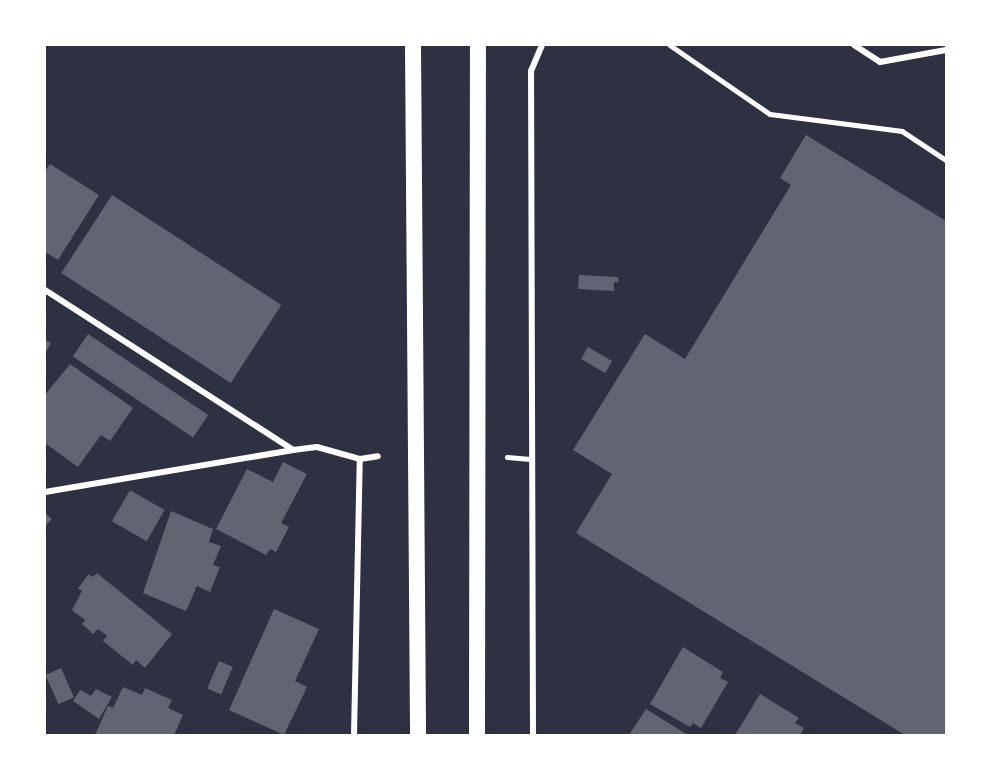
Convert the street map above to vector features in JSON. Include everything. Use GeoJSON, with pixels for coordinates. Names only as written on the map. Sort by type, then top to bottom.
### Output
{"type":"FeatureCollection","features":[{"type":"Feature","properties":{"kind":"highway"},"geometry":{"type":"LineString","coordinates":[[413,45],[418,735]]}},
{"type":"Feature","properties":{"kind":"highway"},"geometry":{"type":"LineString","coordinates":[[477,735],[478,45]]}},
{"type":"Feature","properties":{"kind":"street"},"geometry":{"type":"LineString","coordinates":[[533,735],[530,459],[531,71],[542,45]]}},
{"type":"Feature","properties":{"kind":"street"},"geometry":{"type":"LineString","coordinates":[[854,45],[880,62],[946,50]]}},
{"type":"Feature","properties":{"kind":"street"},"geometry":{"type":"LineString","coordinates":[[45,290],[293,450]]}},
{"type":"Feature","properties":{"kind":"street"},"geometry":{"type":"LineString","coordinates":[[45,492],[316,447],[360,459],[378,456]]}},
{"type":"Feature","properties":{"kind":"street"},"geometry":{"type":"LineString","coordinates":[[354,735],[360,459]]}},
{"type":"Feature","properties":{"kind":"lane"},"geometry":{"type":"LineString","coordinates":[[670,45],[770,114],[902,131],[946,160]]}},
{"type":"Feature","properties":{"kind":"lane"},"geometry":{"type":"LineString","coordinates":[[507,457],[530,459]]}},
{"type":"Feature","properties":{"kind":"building"},"geometry":{"type":"Polygon","coordinates":[[[806,135],[946,221],[946,735],[905,735],[576,533],[612,474],[573,450],[645,334],[685,359],[791,185],[780,178],[806,135]]]}},
{"type":"Feature","properties":{"kind":"building"},"geometry":{"type":"Polygon","coordinates":[[[50,164],[99,195],[58,260],[45,252],[45,171],[50,164]]]}},
{"type":"Feature","properties":{"kind":"building"},"geometry":{"type":"Polygon","coordinates":[[[112,195],[281,305],[231,383],[61,273],[112,195]]]}},
{"type":"Feature","properties":{"kind":"building"},"geometry":{"type":"Polygon","coordinates":[[[579,275],[618,277],[619,282],[614,282],[614,291],[578,289],[579,275]]]}},
{"type":"Feature","properties":{"kind":"building"},"geometry":{"type":"Polygon","coordinates":[[[88,334],[208,415],[193,437],[73,356],[88,334]]]}},
{"type":"Feature","properties":{"kind":"building"},"geometry":{"type":"Polygon","coordinates":[[[45,340],[51,343],[45,354],[45,340]]]}},
{"type":"Feature","properties":{"kind":"building"},"geometry":{"type":"Polygon","coordinates":[[[588,347],[612,361],[605,373],[581,359],[588,347]]]}},
{"type":"Feature","properties":{"kind":"building"},"geometry":{"type":"Polygon","coordinates":[[[70,364],[133,408],[110,441],[101,435],[78,467],[45,443],[45,395],[70,364]]]}},
{"type":"Feature","properties":{"kind":"building"},"geometry":{"type":"Polygon","coordinates":[[[283,462],[307,474],[281,523],[289,527],[276,552],[270,549],[266,555],[216,529],[247,469],[273,482],[283,462]]]}},
{"type":"Feature","properties":{"kind":"building"},"geometry":{"type":"Polygon","coordinates":[[[130,490],[165,510],[147,541],[112,521],[130,490]]]}},
{"type":"Feature","properties":{"kind":"building"},"geometry":{"type":"Polygon","coordinates":[[[171,511],[213,529],[209,542],[221,546],[213,565],[220,567],[210,592],[197,586],[186,611],[143,593],[171,511]]]}},
{"type":"Feature","properties":{"kind":"building"},"geometry":{"type":"Polygon","coordinates":[[[45,513],[52,519],[45,526],[45,513]]]}},
{"type":"Feature","properties":{"kind":"building"},"geometry":{"type":"Polygon","coordinates":[[[97,573],[172,634],[145,668],[136,660],[133,665],[103,641],[107,636],[98,629],[93,634],[82,624],[85,620],[72,610],[82,591],[78,588],[89,574],[93,577],[97,573]]]}},
{"type":"Feature","properties":{"kind":"building"},"geometry":{"type":"Polygon","coordinates":[[[274,609],[319,629],[295,681],[307,687],[284,735],[229,710],[274,609]]]}},
{"type":"Feature","properties":{"kind":"building"},"geometry":{"type":"Polygon","coordinates":[[[683,647],[723,672],[720,678],[728,682],[701,728],[693,723],[690,727],[650,704],[683,647]]]}},
{"type":"Feature","properties":{"kind":"building"},"geometry":{"type":"Polygon","coordinates":[[[219,661],[233,667],[221,694],[207,689],[219,661]]]}},
{"type":"Feature","properties":{"kind":"building"},"geometry":{"type":"Polygon","coordinates":[[[61,668],[74,697],[58,704],[45,675],[61,668]]]}},
{"type":"Feature","properties":{"kind":"building"},"geometry":{"type":"Polygon","coordinates":[[[123,687],[142,695],[145,688],[172,700],[168,708],[183,715],[174,735],[95,735],[108,706],[113,708],[123,687]]]}},
{"type":"Feature","properties":{"kind":"building"},"geometry":{"type":"Polygon","coordinates":[[[96,689],[112,697],[99,719],[73,701],[80,690],[91,696],[96,689]]]}},
{"type":"Feature","properties":{"kind":"building"},"geometry":{"type":"Polygon","coordinates":[[[760,694],[799,718],[795,723],[804,728],[800,735],[735,735],[760,694]]]}},
{"type":"Feature","properties":{"kind":"building"},"geometry":{"type":"Polygon","coordinates":[[[646,709],[688,735],[629,735],[646,709]]]}}]}
